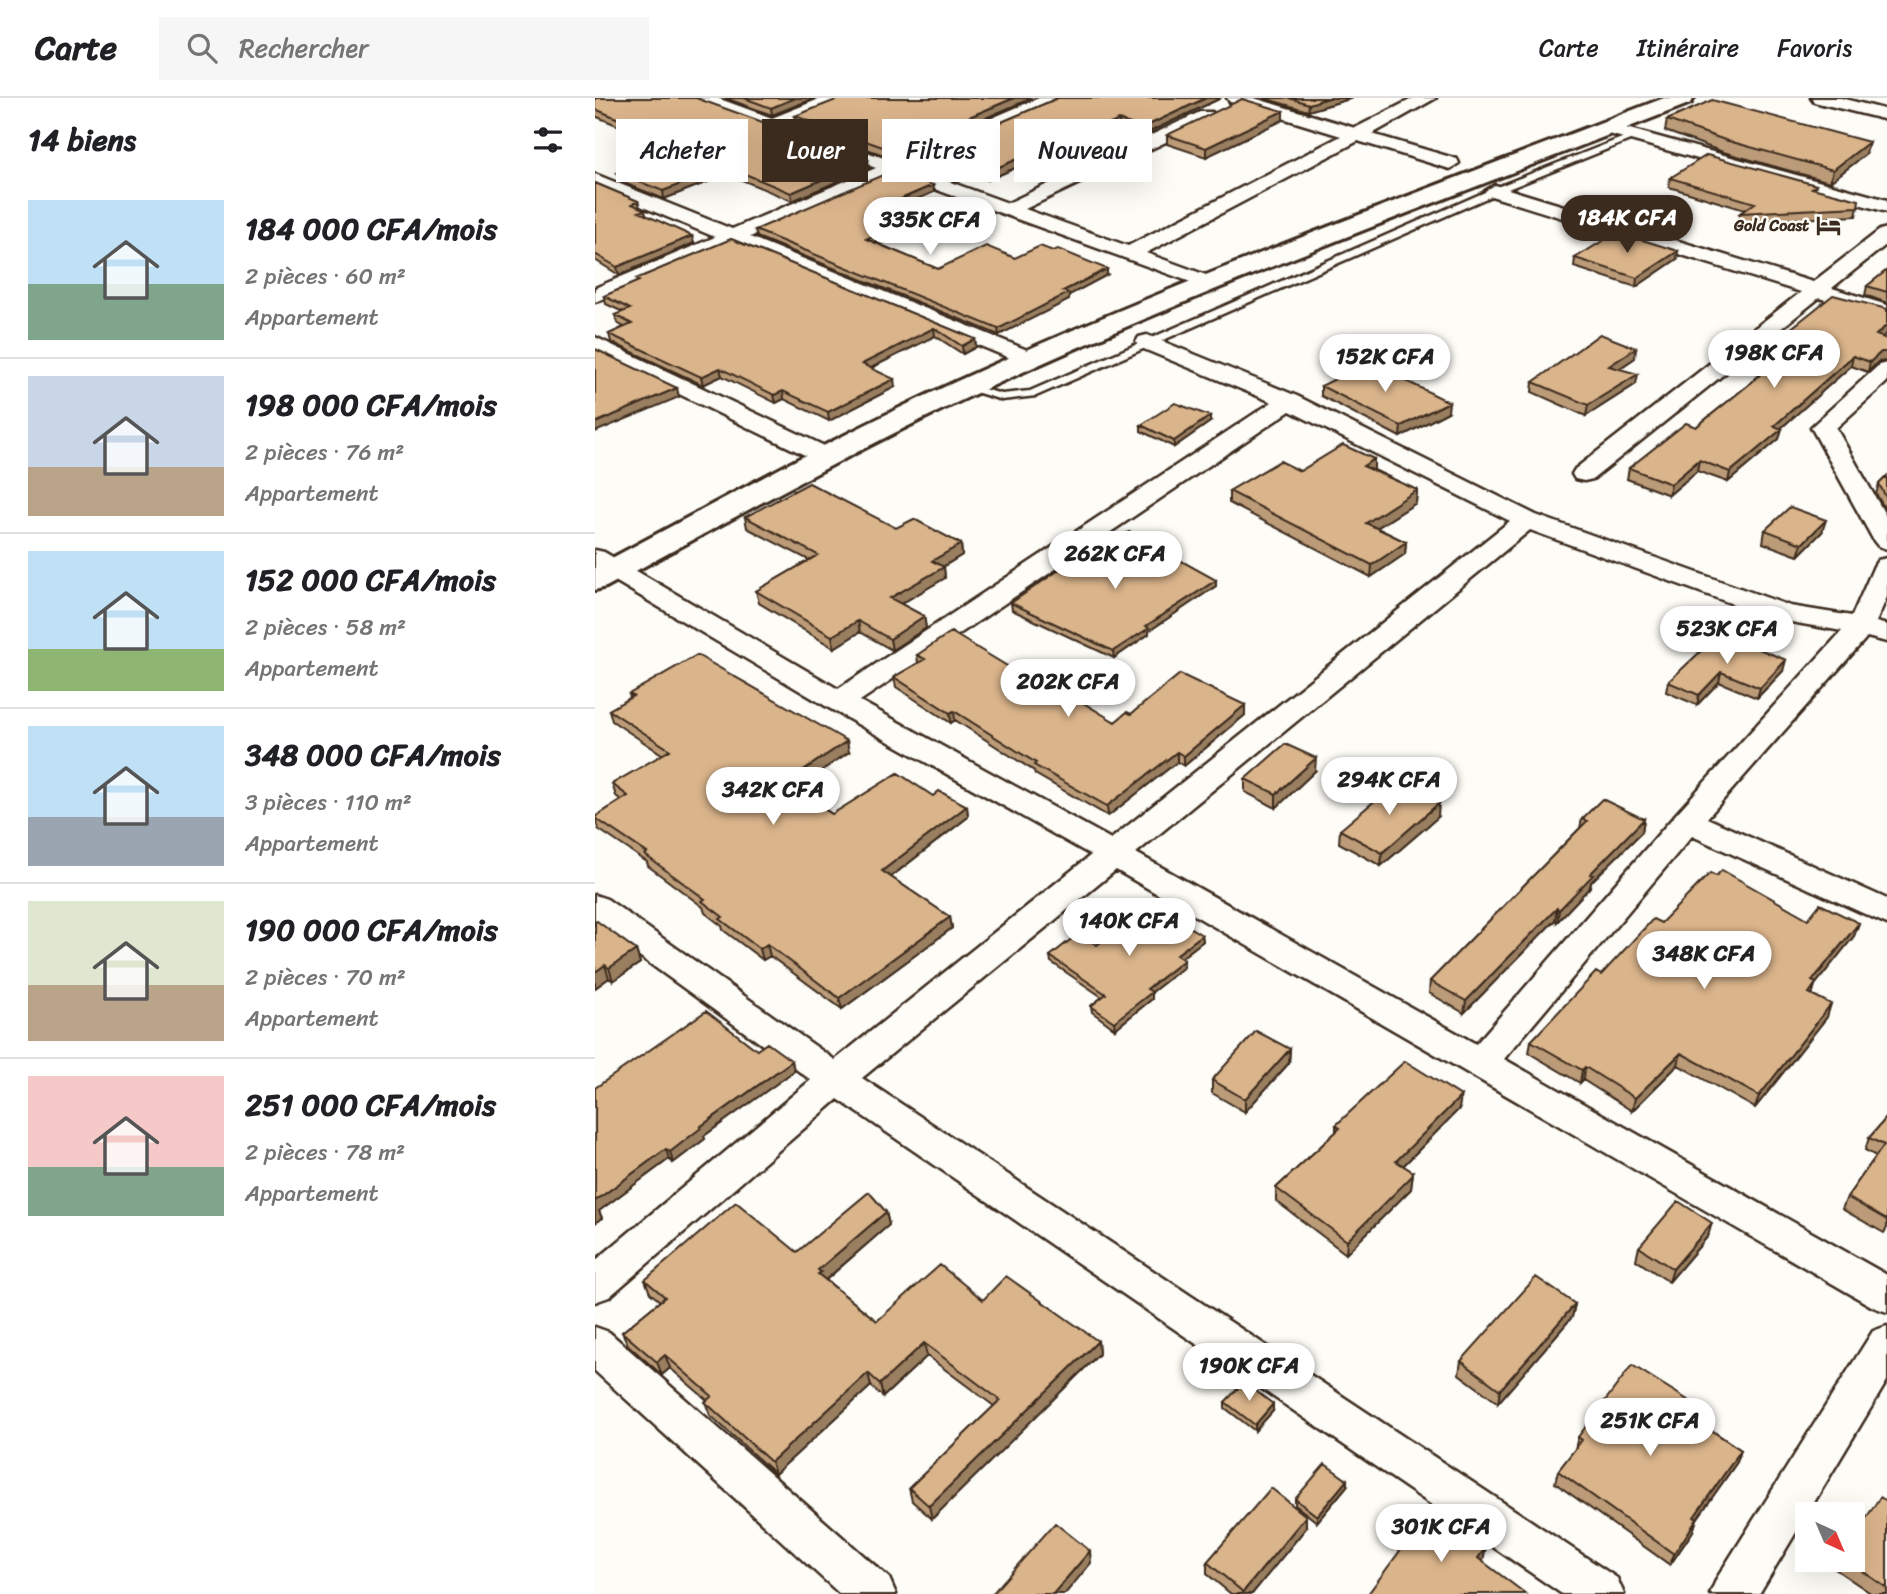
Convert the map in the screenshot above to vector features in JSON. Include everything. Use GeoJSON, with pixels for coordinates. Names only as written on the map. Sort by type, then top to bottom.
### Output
{"type":"FeatureCollection","features":[{"type":"Feature","properties":{"kind":"main road"},"geometry":{"type":"LineString","coordinates":[[602,569],[965,387],[1029,359],[1210,283],[1683,98]]}},
{"type":"Feature","properties":{"kind":"street"},"geometry":{"type":"LineString","coordinates":[[701,98],[762,120]]}},
{"type":"Feature","properties":{"kind":"street"},"geometry":{"type":"LineString","coordinates":[[785,119],[838,98]]}},
{"type":"Feature","properties":{"kind":"street"},"geometry":{"type":"LineString","coordinates":[[1000,121],[1054,98]]}},
{"type":"Feature","properties":{"kind":"street"},"geometry":{"type":"LineString","coordinates":[[1128,254],[1427,98]]}},
{"type":"Feature","properties":{"kind":"street"},"geometry":{"type":"LineString","coordinates":[[1819,98],[1887,115]]}},
{"type":"Feature","properties":{"kind":"street"},"geometry":{"type":"LineString","coordinates":[[1008,210],[1239,99],[1450,163]]}},
{"type":"Feature","properties":{"kind":"street"},"geometry":{"type":"LineString","coordinates":[[1608,128],[1887,206]]}},
{"type":"Feature","properties":{"kind":"street"},"geometry":{"type":"LineString","coordinates":[[595,296],[882,172]]}},
{"type":"Feature","properties":{"kind":"street"},"geometry":{"type":"LineString","coordinates":[[595,180],[1029,359]]}},
{"type":"Feature","properties":{"kind":"street"},"geometry":{"type":"LineString","coordinates":[[931,182],[1210,283]]}},
{"type":"Feature","properties":{"kind":"street"},"geometry":{"type":"LineString","coordinates":[[1495,191],[1887,312]]}},
{"type":"Feature","properties":{"kind":"street"},"geometry":{"type":"LineString","coordinates":[[1584,474],[1887,234]]}},
{"type":"Feature","properties":{"kind":"street"},"geometry":{"type":"LineString","coordinates":[[1147,342],[1289,401],[1527,520],[1784,612],[1874,630]]}},
{"type":"Feature","properties":{"kind":"street"},"geometry":{"type":"LineString","coordinates":[[595,344],[828,457]]}},
{"type":"Feature","properties":{"kind":"street"},"geometry":{"type":"LineString","coordinates":[[1887,370],[1823,428],[1887,541]]}},
{"type":"Feature","properties":{"kind":"street"},"geometry":{"type":"LineString","coordinates":[[839,702],[1289,401]]}},
{"type":"Feature","properties":{"kind":"street"},"geometry":{"type":"LineString","coordinates":[[595,1285],[836,1079],[1527,520]]}},
{"type":"Feature","properties":{"kind":"street"},"geometry":{"type":"LineString","coordinates":[[1480,1063],[1687,821],[1874,630],[1887,566]]}},
{"type":"Feature","properties":{"kind":"street"},"geometry":{"type":"LineString","coordinates":[[602,569],[1115,855],[1887,1295]]}},
{"type":"Feature","properties":{"kind":"street"},"geometry":{"type":"LineString","coordinates":[[1687,821],[1887,912]]}},
{"type":"Feature","properties":{"kind":"street"},"geometry":{"type":"LineString","coordinates":[[595,907],[836,1079],[1601,1594]]}},
{"type":"Feature","properties":{"kind":"street"},"geometry":{"type":"LineString","coordinates":[[1733,1594],[1887,1344]]}},
{"type":"Feature","properties":{"kind":"street"},"geometry":{"type":"LineString","coordinates":[[595,1345],[873,1594]]}},
{"type":"Feature","properties":{"kind":"lane"},"geometry":{"type":"LineString","coordinates":[[965,387],[1002,397],[1032,394],[1495,191],[1635,136]]}},
{"type":"Feature","properties":{"kind":"building"},"geometry":{"type":"Polygon","coordinates":[[[595,98],[696,98],[762,122],[762,181],[748,175],[748,119],[619,119],[595,109],[595,98]]]}},
{"type":"Feature","properties":{"kind":"building"},"geometry":{"type":"Polygon","coordinates":[[[744,98],[795,98],[771,108],[744,98]]]}},
{"type":"Feature","properties":{"kind":"building"},"geometry":{"type":"Polygon","coordinates":[[[841,98],[1014,98],[964,119],[882,119],[882,147],[868,142],[868,119],[803,119],[795,116],[841,98]]]}},
{"type":"Feature","properties":{"kind":"building"},"geometry":{"type":"Polygon","coordinates":[[[1058,98],[1206,98],[1152,123],[1152,119],[1014,119],[1014,160],[1000,166],[1000,123],[1058,98]]]}},
{"type":"Feature","properties":{"kind":"building"},"geometry":{"type":"Polygon","coordinates":[[[1289,98],[1328,98],[1309,104],[1289,98]]]}},
{"type":"Feature","properties":{"kind":"building"},"geometry":{"type":"Polygon","coordinates":[[[1242,99],[1283,111],[1206,148],[1167,135],[1242,99]]]}},
{"type":"Feature","properties":{"kind":"building"},"geometry":{"type":"Polygon","coordinates":[[[1712,100],[1869,142],[1833,170],[1725,140],[1667,120],[1712,100]]]}},
{"type":"Feature","properties":{"kind":"building"},"geometry":{"type":"Polygon","coordinates":[[[1707,155],[1816,185],[1812,188],[1859,200],[1858,207],[1740,213],[1755,203],[1670,178],[1707,155]]]}},
{"type":"Feature","properties":{"kind":"building"},"geometry":{"type":"Polygon","coordinates":[[[882,175],[882,182],[924,182],[933,185],[864,215],[893,227],[866,239],[938,269],[986,246],[1015,258],[1040,246],[1053,251],[1058,249],[1107,269],[1063,291],[1068,293],[998,329],[755,230],[882,175]]]}},
{"type":"Feature","properties":{"kind":"building"},"geometry":{"type":"Polygon","coordinates":[[[640,182],[686,182],[663,191],[640,182]]]}},
{"type":"Feature","properties":{"kind":"building"},"geometry":{"type":"Polygon","coordinates":[[[765,182],[817,182],[791,193],[765,182]]]}},
{"type":"Feature","properties":{"kind":"building"},"geometry":{"type":"Polygon","coordinates":[[[595,183],[638,201],[632,204],[645,210],[639,212],[692,236],[617,267],[595,254],[595,183]]]}},
{"type":"Feature","properties":{"kind":"building"},"geometry":{"type":"Polygon","coordinates":[[[1617,232],[1678,251],[1637,278],[1575,258],[1617,232]]]}},
{"type":"Feature","properties":{"kind":"building"},"geometry":{"type":"Polygon","coordinates":[[[731,239],[975,339],[962,346],[934,328],[862,364],[894,379],[828,412],[783,391],[774,395],[720,368],[701,377],[609,334],[632,324],[615,315],[630,309],[604,296],[639,281],[636,279],[731,239]]]}},
{"type":"Feature","properties":{"kind":"building"},"geometry":{"type":"Polygon","coordinates":[[[1887,270],[1887,292],[1867,286],[1887,270]]]}},
{"type":"Feature","properties":{"kind":"building"},"geometry":{"type":"Polygon","coordinates":[[[1833,295],[1887,309],[1887,325],[1876,335],[1887,339],[1887,352],[1881,352],[1870,362],[1853,356],[1774,426],[1782,429],[1730,472],[1699,460],[1671,484],[1629,468],[1686,423],[1696,427],[1752,382],[1779,357],[1770,354],[1791,337],[1784,334],[1833,295]]]}},
{"type":"Feature","properties":{"kind":"building"},"geometry":{"type":"Polygon","coordinates":[[[1600,334],[1636,348],[1609,366],[1638,374],[1588,405],[1533,382],[1600,334]]]}},
{"type":"Feature","properties":{"kind":"building"},"geometry":{"type":"Polygon","coordinates":[[[595,349],[677,388],[595,423],[595,349]]]}},
{"type":"Feature","properties":{"kind":"building"},"geometry":{"type":"Polygon","coordinates":[[[1365,364],[1372,364],[1449,402],[1401,426],[1321,386],[1365,364]]]}},
{"type":"Feature","properties":{"kind":"building"},"geometry":{"type":"Polygon","coordinates":[[[1175,403],[1210,416],[1174,441],[1141,425],[1175,403]]]}},
{"type":"Feature","properties":{"kind":"building"},"geometry":{"type":"Polygon","coordinates":[[[1343,445],[1374,459],[1363,466],[1417,490],[1366,523],[1406,542],[1372,565],[1229,491],[1280,461],[1300,471],[1343,445]]]}},
{"type":"Feature","properties":{"kind":"building"},"geometry":{"type":"Polygon","coordinates":[[[1887,476],[1887,499],[1879,484],[1887,476]]]}},
{"type":"Feature","properties":{"kind":"building"},"geometry":{"type":"Polygon","coordinates":[[[809,483],[896,528],[914,519],[961,544],[932,561],[944,567],[890,598],[924,616],[890,639],[858,621],[832,636],[756,591],[818,555],[745,517],[809,483]]]}},
{"type":"Feature","properties":{"kind":"building"},"geometry":{"type":"Polygon","coordinates":[[[1790,507],[1826,520],[1802,544],[1765,530],[1790,507]]]}},
{"type":"Feature","properties":{"kind":"building"},"geometry":{"type":"Polygon","coordinates":[[[1129,532],[1216,580],[1113,651],[1011,603],[1062,568],[1129,532]]]}},
{"type":"Feature","properties":{"kind":"building"},"geometry":{"type":"Polygon","coordinates":[[[951,632],[1032,681],[1039,676],[1115,722],[1127,712],[1131,714],[1180,674],[1245,705],[1184,756],[1177,752],[1107,806],[1034,765],[1036,763],[954,711],[950,713],[894,677],[925,659],[917,655],[951,632]]]}},
{"type":"Feature","properties":{"kind":"building"},"geometry":{"type":"Polygon","coordinates":[[[1716,637],[1739,646],[1742,642],[1786,660],[1760,688],[1721,672],[1699,695],[1668,682],[1716,637]]]}},
{"type":"Feature","properties":{"kind":"building"},"geometry":{"type":"Polygon","coordinates":[[[697,655],[847,741],[784,783],[832,814],[898,773],[933,796],[939,791],[967,806],[882,871],[950,917],[839,998],[767,944],[760,949],[720,919],[723,917],[702,901],[705,899],[645,855],[647,853],[595,818],[628,796],[612,784],[670,750],[609,710],[633,696],[629,694],[697,655]]]}},
{"type":"Feature","properties":{"kind":"building"},"geometry":{"type":"Polygon","coordinates":[[[1285,744],[1316,758],[1276,794],[1245,779],[1285,744]]]}},
{"type":"Feature","properties":{"kind":"building"},"geometry":{"type":"Polygon","coordinates":[[[1397,782],[1439,803],[1382,853],[1340,830],[1397,782]]]}},
{"type":"Feature","properties":{"kind":"building"},"geometry":{"type":"Polygon","coordinates":[[[1602,799],[1644,819],[1559,910],[1557,908],[1466,1001],[1430,981],[1587,821],[1582,819],[1602,799]]]}},
{"type":"Feature","properties":{"kind":"building"},"geometry":{"type":"Polygon","coordinates":[[[1722,870],[1808,919],[1820,904],[1859,923],[1812,981],[1816,983],[1809,993],[1831,1004],[1759,1096],[1681,1053],[1635,1098],[1585,1067],[1582,1070],[1531,1041],[1596,972],[1601,975],[1653,919],[1661,923],[1710,873],[1716,876],[1722,870]]]}},
{"type":"Feature","properties":{"kind":"building"},"geometry":{"type":"Polygon","coordinates":[[[1149,902],[1202,935],[1176,955],[1184,960],[1147,989],[1152,992],[1114,1022],[1091,1006],[1106,994],[1050,956],[1079,933],[1097,945],[1149,902]]]}},
{"type":"Feature","properties":{"kind":"building"},"geometry":{"type":"Polygon","coordinates":[[[595,922],[636,950],[609,968],[605,965],[595,972],[595,922]]]}},
{"type":"Feature","properties":{"kind":"building"},"geometry":{"type":"Polygon","coordinates":[[[706,1011],[757,1050],[767,1043],[792,1061],[700,1127],[670,1152],[666,1149],[595,1201],[595,1088],[706,1011]]]}},
{"type":"Feature","properties":{"kind":"building"},"geometry":{"type":"Polygon","coordinates":[[[1256,1031],[1290,1049],[1245,1099],[1212,1080],[1256,1031]]]}},
{"type":"Feature","properties":{"kind":"building"},"geometry":{"type":"Polygon","coordinates":[[[1405,1061],[1461,1096],[1396,1161],[1413,1172],[1412,1176],[1347,1241],[1276,1188],[1340,1128],[1336,1125],[1405,1061]]]}},
{"type":"Feature","properties":{"kind":"building"},"geometry":{"type":"Polygon","coordinates":[[[1887,1117],[1887,1220],[1847,1197],[1884,1145],[1869,1138],[1887,1117]]]}},
{"type":"Feature","properties":{"kind":"building"},"geometry":{"type":"Polygon","coordinates":[[[869,1192],[886,1212],[818,1270],[821,1272],[818,1274],[877,1321],[940,1265],[983,1300],[1006,1276],[1098,1341],[929,1506],[909,1488],[1000,1400],[924,1343],[880,1384],[868,1373],[771,1462],[705,1402],[712,1396],[665,1355],[657,1362],[622,1332],[665,1297],[645,1280],[736,1202],[797,1252],[869,1192]]]}},
{"type":"Feature","properties":{"kind":"building"},"geometry":{"type":"Polygon","coordinates":[[[1678,1201],[1712,1223],[1673,1269],[1639,1247],[1678,1201]]]}},
{"type":"Feature","properties":{"kind":"building"},"geometry":{"type":"Polygon","coordinates":[[[1536,1277],[1575,1304],[1500,1390],[1461,1361],[1536,1277]]]}},
{"type":"Feature","properties":{"kind":"building"},"geometry":{"type":"Polygon","coordinates":[[[1632,1365],[1702,1409],[1694,1419],[1741,1450],[1694,1517],[1697,1519],[1674,1554],[1558,1471],[1582,1440],[1578,1437],[1632,1365]]]}},
{"type":"Feature","properties":{"kind":"building"},"geometry":{"type":"Polygon","coordinates":[[[1244,1382],[1273,1404],[1255,1425],[1225,1402],[1244,1382]]]}},
{"type":"Feature","properties":{"kind":"building"},"geometry":{"type":"Polygon","coordinates":[[[1325,1464],[1347,1480],[1317,1516],[1295,1499],[1325,1464]]]}},
{"type":"Feature","properties":{"kind":"building"},"geometry":{"type":"Polygon","coordinates":[[[1271,1488],[1306,1516],[1243,1592],[1207,1562],[1271,1488]]]}},
{"type":"Feature","properties":{"kind":"building"},"geometry":{"type":"Polygon","coordinates":[[[1880,1497],[1887,1501],[1887,1588],[1864,1572],[1865,1520],[1880,1497]]]}},
{"type":"Feature","properties":{"kind":"building"},"geometry":{"type":"Polygon","coordinates":[[[1431,1509],[1486,1547],[1478,1558],[1526,1594],[1368,1594],[1431,1509]]]}},
{"type":"Feature","properties":{"kind":"building"},"geometry":{"type":"Polygon","coordinates":[[[1055,1523],[1090,1551],[1053,1594],[992,1594],[1055,1523]]]}},
{"type":"Feature","properties":{"kind":"place","name":"Gold Coast"},"geometry":{"type":"Point","coordinates":[1829,225]}}]}
